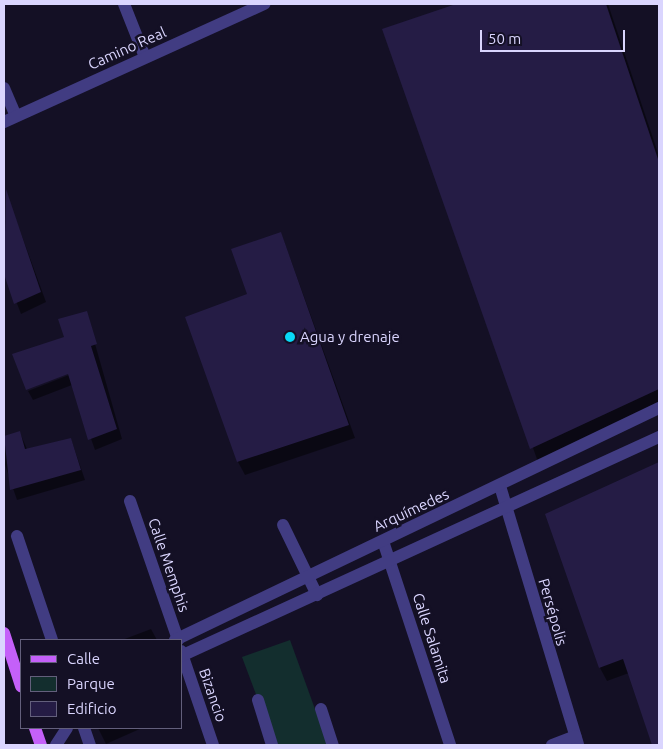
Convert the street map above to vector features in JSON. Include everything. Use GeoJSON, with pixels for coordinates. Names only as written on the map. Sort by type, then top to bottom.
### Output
{"type":"FeatureCollection","features":[{"type":"Feature","properties":{"kind":"main road"},"geometry":{"type":"LineString","coordinates":[[4,633],[18,668]]}},
{"type":"Feature","properties":{"kind":"main road"},"geometry":{"type":"LineString","coordinates":[[35,729],[41,745]]}},
{"type":"Feature","properties":{"kind":"street"},"geometry":{"type":"LineString","coordinates":[[124,4],[145,57]]}},
{"type":"Feature","properties":{"kind":"street","name":"Camino Real"},"geometry":{"type":"LineString","coordinates":[[10,119],[264,4]]}},
{"type":"Feature","properties":{"kind":"street"},"geometry":{"type":"LineString","coordinates":[[4,88],[10,119]]}},
{"type":"Feature","properties":{"kind":"street","name":"Arquímedes"},"geometry":{"type":"LineString","coordinates":[[182,645],[307,577],[659,408]]}},
{"type":"Feature","properties":{"kind":"street"},"geometry":{"type":"LineString","coordinates":[[182,646],[317,595],[659,437]]}},
{"type":"Feature","properties":{"kind":"street","name":"Persépolis"},"geometry":{"type":"LineString","coordinates":[[500,486],[576,741]]}},
{"type":"Feature","properties":{"kind":"street","name":"Calle Memphis"},"geometry":{"type":"LineString","coordinates":[[130,501],[176,639]]}},
{"type":"Feature","properties":{"kind":"street"},"geometry":{"type":"LineString","coordinates":[[283,525],[317,595]]}},
{"type":"Feature","properties":{"kind":"street"},"geometry":{"type":"LineString","coordinates":[[17,536],[52,639]]}},
{"type":"Feature","properties":{"kind":"street","name":"Calle Salamita"},"geometry":{"type":"LineString","coordinates":[[383,541],[450,745]]}},
{"type":"Feature","properties":{"kind":"street","name":"Bizancio"},"geometry":{"type":"LineString","coordinates":[[182,656],[213,745]]}},
{"type":"Feature","properties":{"kind":"street"},"geometry":{"type":"LineString","coordinates":[[258,700],[272,745]]}},
{"type":"Feature","properties":{"kind":"street"},"geometry":{"type":"LineString","coordinates":[[321,709],[333,745]]}},
{"type":"Feature","properties":{"kind":"street"},"geometry":{"type":"LineString","coordinates":[[56,745],[66,729]]}},
{"type":"Feature","properties":{"kind":"street"},"geometry":{"type":"LineString","coordinates":[[84,729],[90,745]]}},
{"type":"Feature","properties":{"kind":"street"},"geometry":{"type":"LineString","coordinates":[[552,745],[576,741]]}},
{"type":"Feature","properties":{"kind":"green space"},"geometry":{"type":"Polygon","coordinates":[[[290,640],[328,745],[275,745],[242,657],[290,640]]]}},
{"type":"Feature","properties":{"kind":"building"},"geometry":{"type":"Polygon","coordinates":[[[456,4],[606,4],[659,162],[659,389],[530,449],[382,29],[456,4]]]}},
{"type":"Feature","properties":{"kind":"building"},"geometry":{"type":"Polygon","coordinates":[[[6,189],[41,292],[14,304],[4,274],[6,189]]]}},
{"type":"Feature","properties":{"kind":"building"},"geometry":{"type":"Polygon","coordinates":[[[281,232],[349,425],[237,462],[185,317],[247,294],[231,249],[281,232]]]}},
{"type":"Feature","properties":{"kind":"building"},"geometry":{"type":"Polygon","coordinates":[[[87,311],[97,344],[91,346],[117,429],[88,440],[68,374],[26,390],[12,354],[64,337],[58,319],[87,311]]]}},
{"type":"Feature","properties":{"kind":"building"},"geometry":{"type":"Polygon","coordinates":[[[20,431],[25,449],[71,438],[81,470],[10,490],[4,436],[20,431]]]}},
{"type":"Feature","properties":{"kind":"building"},"geometry":{"type":"Polygon","coordinates":[[[659,462],[659,745],[652,745],[623,659],[599,668],[545,514],[659,462]]]}},
{"type":"Feature","properties":{"kind":"place","name":"Agua y drenaje"},"geometry":{"type":"Point","coordinates":[290,337]}}]}
